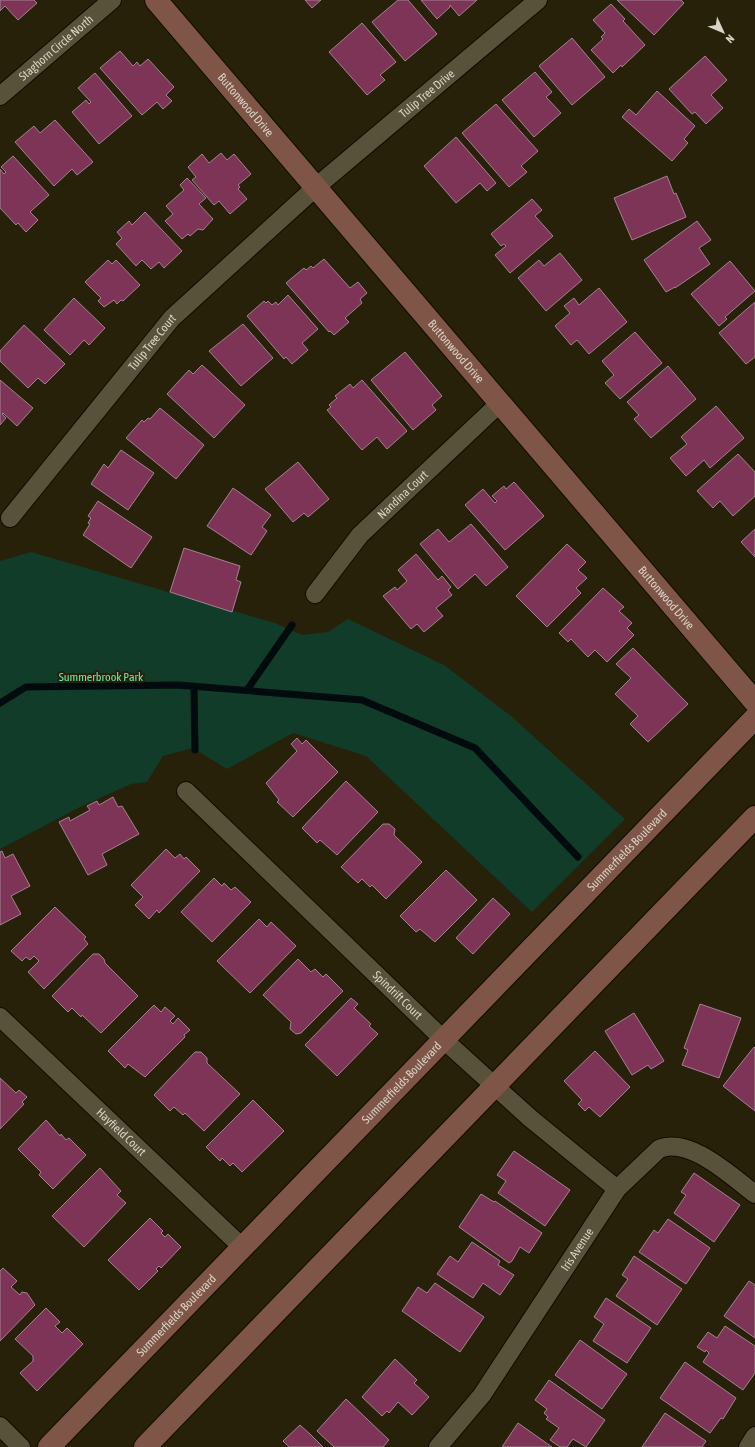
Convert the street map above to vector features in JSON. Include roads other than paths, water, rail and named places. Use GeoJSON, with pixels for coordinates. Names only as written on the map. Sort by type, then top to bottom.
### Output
{"type":"FeatureCollection","features":[{"type":"Feature","properties":{"kind":"street","name":"Staghorn Circle North"},"geometry":{"type":"LineString","coordinates":[[0,96],[112,0]]}},
{"type":"Feature","properties":{"kind":"street","name":"Buttonwood Drive"},"geometry":{"type":"LineString","coordinates":[[156,0],[755,702]]}},
{"type":"Feature","properties":{"kind":"street","name":"Tulip Tree Drive"},"geometry":{"type":"LineString","coordinates":[[316,187],[538,0]]}},
{"type":"Feature","properties":{"kind":"street","name":"Tulip Tree Court"},"geometry":{"type":"LineString","coordinates":[[10,518],[172,318],[316,187]]}},
{"type":"Feature","properties":{"kind":"street","name":"Nandina Court"},"geometry":{"type":"LineString","coordinates":[[316,594],[360,535],[500,403]]}},
{"type":"Feature","properties":{"kind":"street","name":"Summerfields Boulevard"},"geometry":{"type":"LineString","coordinates":[[49,1447],[755,718]]}},
{"type":"Feature","properties":{"kind":"street","name":"Spindrift Court"},"geometry":{"type":"LineString","coordinates":[[186,791],[444,1040],[530,1118],[617,1188]]}},
{"type":"Feature","properties":{"kind":"street"},"geometry":{"type":"LineString","coordinates":[[145,1447],[755,817]]}},
{"type":"Feature","properties":{"kind":"street","name":"Hayfield Court"},"geometry":{"type":"LineString","coordinates":[[0,1017],[242,1247]]}},
{"type":"Feature","properties":{"kind":"street","name":"Iris Avenue"},"geometry":{"type":"LineString","coordinates":[[438,1447],[482,1396],[617,1188],[659,1148],[666,1146],[683,1147],[705,1158],[755,1194]]}},
{"type":"Feature","properties":{"kind":"street"},"geometry":{"type":"LineString","coordinates":[[0,1426],[21,1447]]}},
{"type":"Feature","properties":{"kind":"street"},"geometry":{"type":"LineString","coordinates":[[748,1447],[755,1436]]}},
{"type":"Feature","properties":{"kind":"waterway"},"geometry":{"type":"LineString","coordinates":[[247,690],[292,625]]}},
{"type":"Feature","properties":{"kind":"waterway"},"geometry":{"type":"LineString","coordinates":[[0,703],[26,687],[178,685],[362,700],[475,748],[578,857]]}},
{"type":"Feature","properties":{"kind":"waterway"},"geometry":{"type":"LineString","coordinates":[[194,686],[195,750]]}},
{"type":"Feature","properties":{"kind":"park label","name":"Summerbrook Park"},"geometry":{"type":"Point","coordinates":[101,677]}}]}
